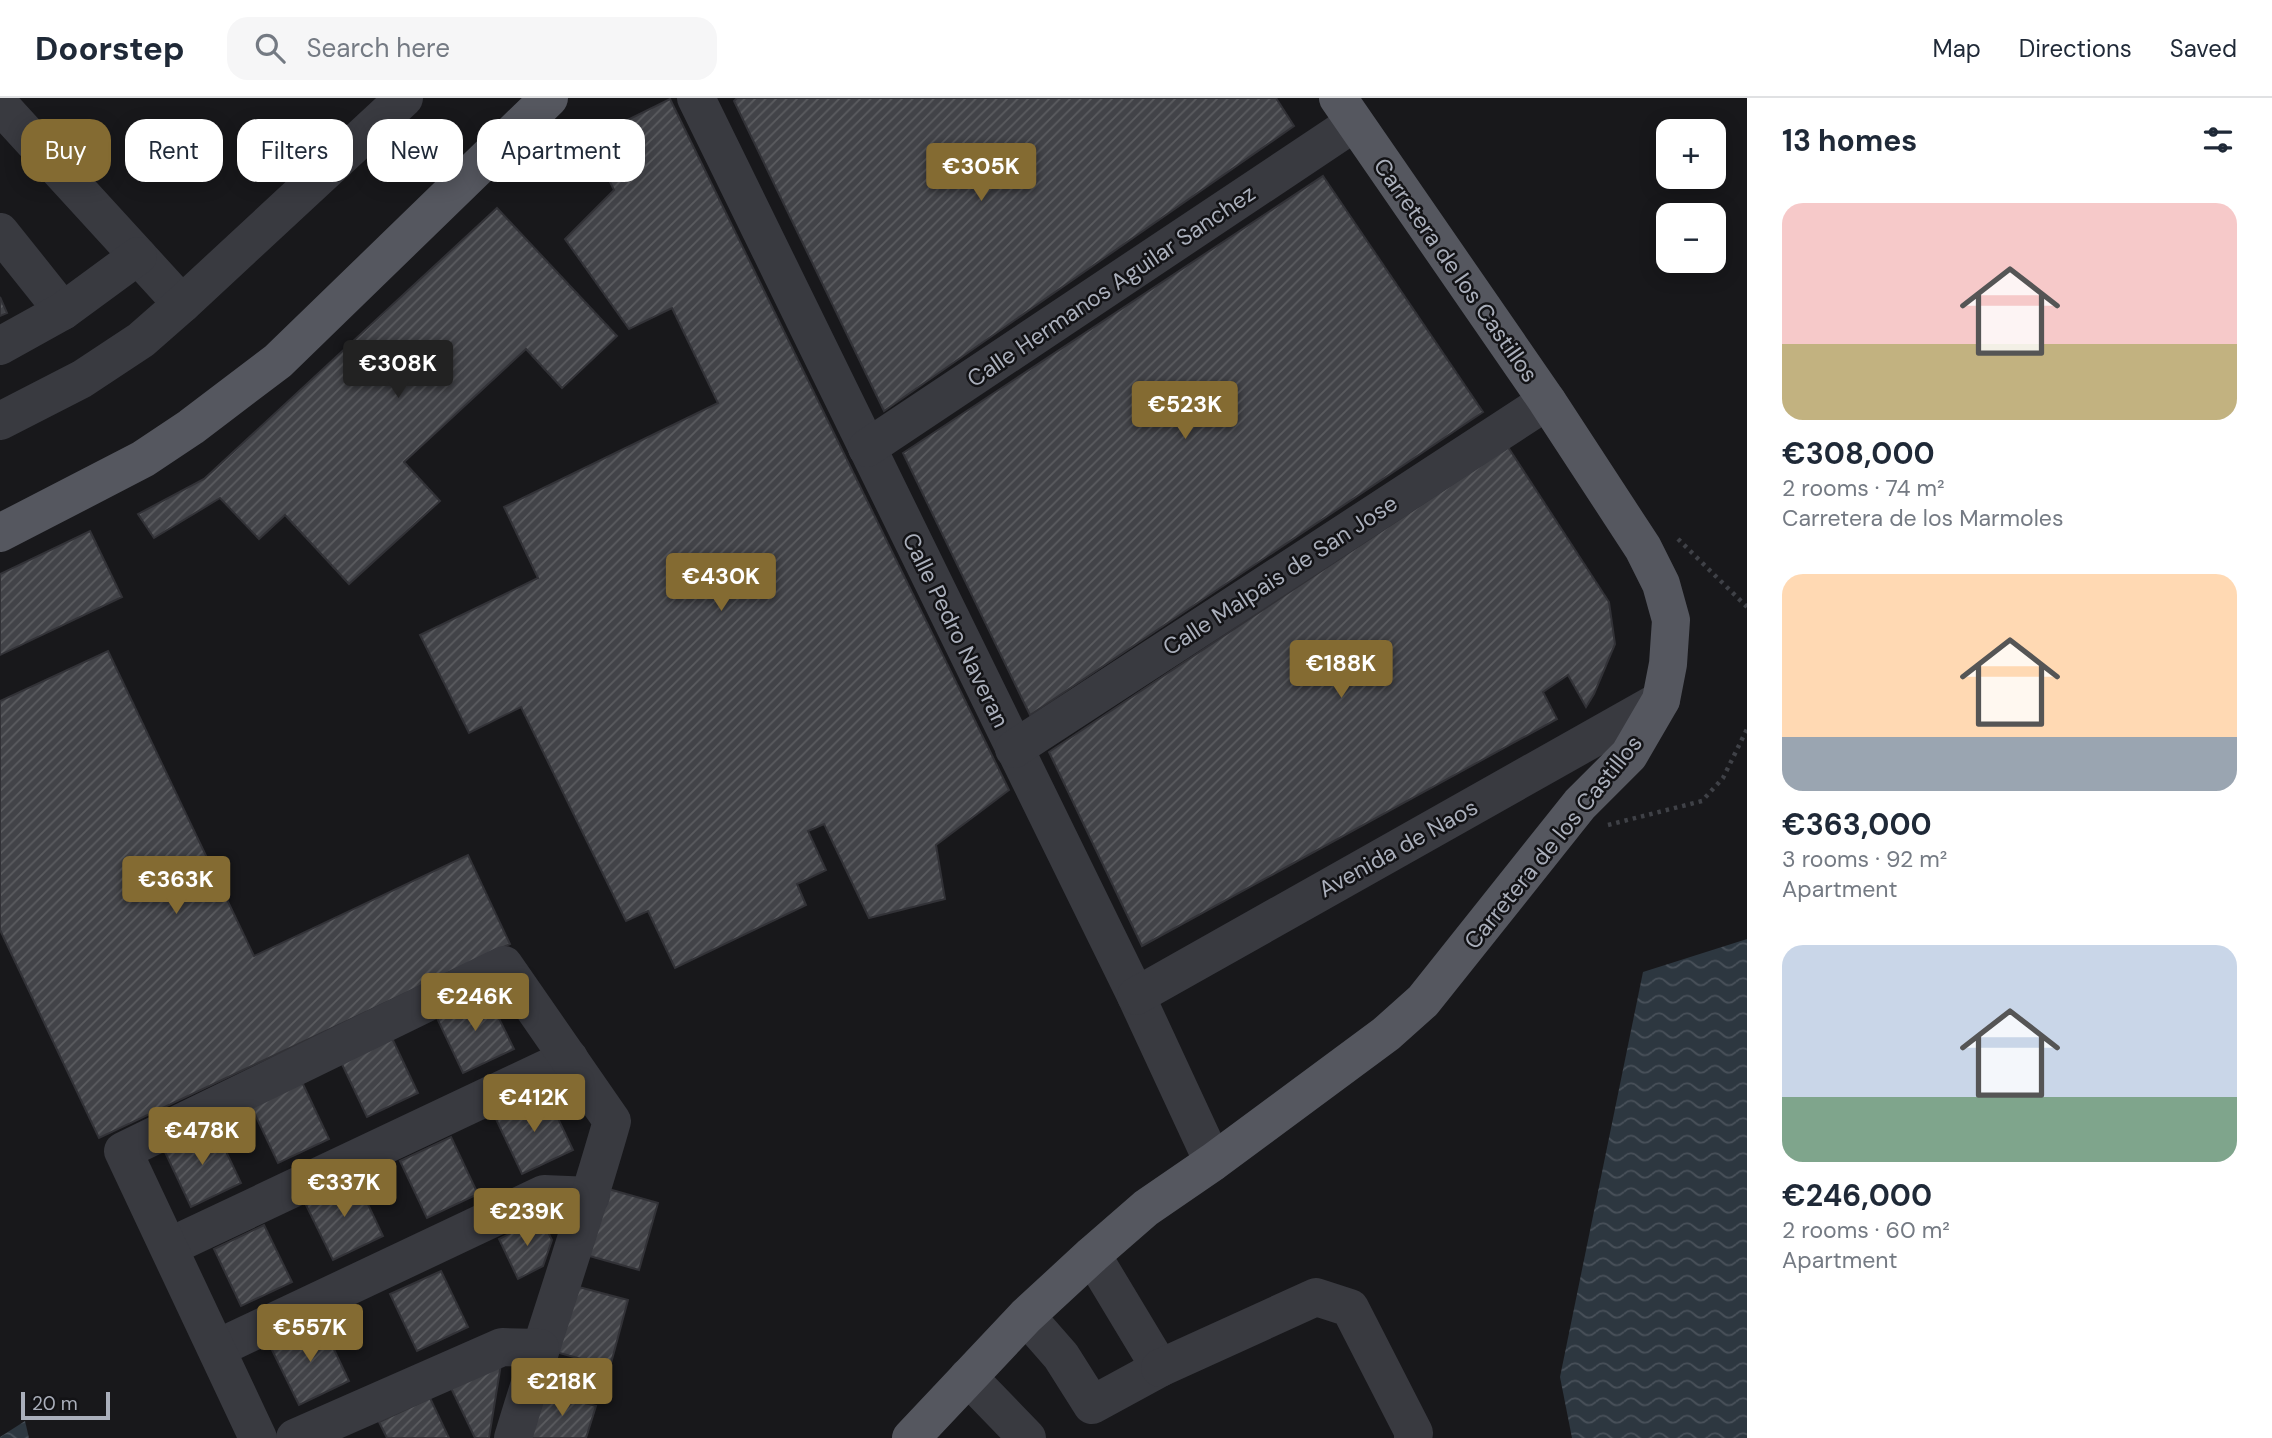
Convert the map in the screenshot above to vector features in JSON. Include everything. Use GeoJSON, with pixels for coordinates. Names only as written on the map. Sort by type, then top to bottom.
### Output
{"type":"FeatureCollection","features":[{"type":"Feature","properties":{"kind":"main road"},"geometry":{"type":"LineString","coordinates":[[0,533],[143,459],[191,428],[278,361],[550,98]]}},
{"type":"Feature","properties":{"kind":"main road","name":"Carretera de los Castillos"},"geometry":{"type":"LineString","coordinates":[[911,1438],[1026,1316],[1146,1208],[1386,1034],[1423,1001],[1580,804],[1629,755],[1661,700],[1668,664],[1671,620],[1661,584],[1643,548],[1547,401],[1346,110]]}},
{"type":"Feature","properties":{"kind":"street"},"geometry":{"type":"LineString","coordinates":[[0,421],[82,379],[141,340],[404,98]]}},
{"type":"Feature","properties":{"kind":"street","name":"Calle Pedro Naveran"},"geometry":{"type":"LineString","coordinates":[[696,98],[1136,996],[1213,1162]]}},
{"type":"Feature","properties":{"kind":"street"},"geometry":{"type":"LineString","coordinates":[[0,104],[182,304]]}},
{"type":"Feature","properties":{"kind":"street","name":"Calle Hermanos Aguilar Sanchez"},"geometry":{"type":"LineString","coordinates":[[867,448],[1346,110]]}},
{"type":"Feature","properties":{"kind":"street"},"geometry":{"type":"LineString","coordinates":[[0,232],[64,311]]}},
{"type":"Feature","properties":{"kind":"street"},"geometry":{"type":"LineString","coordinates":[[0,346],[64,311],[138,256]]}},
{"type":"Feature","properties":{"kind":"street","name":"Calle Malpais de San Jose"},"geometry":{"type":"LineString","coordinates":[[1014,749],[1547,401]]}},
{"type":"Feature","properties":{"kind":"street","name":"Avenida de Naos"},"geometry":{"type":"LineString","coordinates":[[1136,996],[1661,700]]}},
{"type":"Feature","properties":{"kind":"street"},"geometry":{"type":"LineString","coordinates":[[258,1438],[218,1348],[123,1151],[504,965],[612,1121],[591,1196],[513,1438]]}},
{"type":"Feature","properties":{"kind":"street"},"geometry":{"type":"LineString","coordinates":[[169,1247],[569,1058]]}},
{"type":"Feature","properties":{"kind":"street"},"geometry":{"type":"LineString","coordinates":[[218,1348],[544,1194],[591,1196]]}},
{"type":"Feature","properties":{"kind":"street"},"geometry":{"type":"LineString","coordinates":[[1092,1255],[1160,1368]]}},
{"type":"Feature","properties":{"kind":"street"},"geometry":{"type":"LineString","coordinates":[[1026,1316],[1061,1356],[1092,1405],[1160,1368],[1316,1297],[1350,1308],[1414,1433],[1413,1438]]}},
{"type":"Feature","properties":{"kind":"street"},"geometry":{"type":"LineString","coordinates":[[295,1438],[502,1347],[540,1348]]}},
{"type":"Feature","properties":{"kind":"street"},"geometry":{"type":"LineString","coordinates":[[968,1377],[1027,1438]]}},
{"type":"Feature","properties":{"kind":"path"},"geometry":{"type":"LineString","coordinates":[[1643,548],[1667,528],[1747,607]]}},
{"type":"Feature","properties":{"kind":"water"},"geometry":{"type":"Polygon","coordinates":[[[1747,939],[1747,1438],[1572,1438],[1560,1377],[1643,972],[1747,939]]]}},
{"type":"Feature","properties":{"kind":"water"},"geometry":{"type":"Polygon","coordinates":[[[25,1421],[29,1438],[0,1438],[0,1437],[25,1421]]]}},
{"type":"Feature","properties":{"kind":"building"},"geometry":{"type":"Polygon","coordinates":[[[737,98],[1276,98],[1294,126],[884,411],[734,101],[737,98]]]}},
{"type":"Feature","properties":{"kind":"building"},"geometry":{"type":"Polygon","coordinates":[[[670,99],[1009,790],[936,845],[945,899],[869,918],[824,824],[808,831],[826,870],[797,884],[806,905],[675,968],[648,911],[626,921],[521,707],[469,733],[420,635],[538,578],[504,507],[718,403],[672,308],[629,329],[565,239],[614,190],[610,182],[645,182],[645,119],[630,119],[670,99]]]}},
{"type":"Feature","properties":{"kind":"building"},"geometry":{"type":"Polygon","coordinates":[[[1323,176],[1483,412],[1030,715],[903,453],[1323,176]]]}},
{"type":"Feature","properties":{"kind":"building"},"geometry":{"type":"Polygon","coordinates":[[[497,208],[617,336],[562,388],[526,349],[404,462],[440,501],[349,584],[285,515],[259,539],[220,498],[154,538],[138,514],[204,479],[497,208]]]}},
{"type":"Feature","properties":{"kind":"building"},"geometry":{"type":"Polygon","coordinates":[[[0,297],[7,313],[0,316],[0,297]]]}},
{"type":"Feature","properties":{"kind":"building"},"geometry":{"type":"Polygon","coordinates":[[[1508,447],[1609,602],[1615,644],[1586,707],[1568,675],[1543,692],[1557,719],[1142,946],[1049,752],[1508,447]]]}},
{"type":"Feature","properties":{"kind":"building"},"geometry":{"type":"Polygon","coordinates":[[[90,531],[122,597],[0,655],[0,574],[90,531]]]}},
{"type":"Feature","properties":{"kind":"building"},"geometry":{"type":"Polygon","coordinates":[[[108,651],[254,956],[468,855],[510,944],[99,1138],[0,930],[0,701],[108,651]]]}},
{"type":"Feature","properties":{"kind":"building"},"geometry":{"type":"Polygon","coordinates":[[[486,992],[514,1049],[463,1073],[436,1016],[486,992]]]}},
{"type":"Feature","properties":{"kind":"building"},"geometry":{"type":"Polygon","coordinates":[[[391,1036],[418,1093],[367,1117],[340,1060],[391,1036]]]}},
{"type":"Feature","properties":{"kind":"building"},"geometry":{"type":"Polygon","coordinates":[[[302,1082],[329,1139],[278,1163],[251,1106],[302,1082]]]}},
{"type":"Feature","properties":{"kind":"building"},"geometry":{"type":"Polygon","coordinates":[[[546,1093],[573,1150],[522,1174],[495,1117],[546,1093]]]}},
{"type":"Feature","properties":{"kind":"building"},"geometry":{"type":"Polygon","coordinates":[[[214,1126],[241,1183],[191,1207],[164,1150],[214,1126]]]}},
{"type":"Feature","properties":{"kind":"building"},"geometry":{"type":"Polygon","coordinates":[[[451,1137],[478,1194],[427,1218],[400,1161],[451,1137]]]}},
{"type":"Feature","properties":{"kind":"building"},"geometry":{"type":"Polygon","coordinates":[[[356,1179],[383,1236],[333,1260],[305,1203],[356,1179]]]}},
{"type":"Feature","properties":{"kind":"building"},"geometry":{"type":"Polygon","coordinates":[[[605,1188],[658,1203],[639,1270],[586,1255],[605,1188]]]}},
{"type":"Feature","properties":{"kind":"building"},"geometry":{"type":"Polygon","coordinates":[[[541,1218],[552,1240],[543,1266],[518,1279],[499,1239],[541,1218]]]}},
{"type":"Feature","properties":{"kind":"building"},"geometry":{"type":"Polygon","coordinates":[[[264,1225],[292,1282],[241,1306],[214,1249],[264,1225]]]}},
{"type":"Feature","properties":{"kind":"building"},"geometry":{"type":"Polygon","coordinates":[[[441,1271],[468,1327],[417,1351],[390,1294],[441,1271]]]}},
{"type":"Feature","properties":{"kind":"building"},"geometry":{"type":"Polygon","coordinates":[[[575,1286],[628,1300],[610,1367],[556,1352],[575,1286]]]}},
{"type":"Feature","properties":{"kind":"building"},"geometry":{"type":"Polygon","coordinates":[[[322,1324],[349,1381],[299,1405],[271,1348],[322,1324]]]}},
{"type":"Feature","properties":{"kind":"building"},"geometry":{"type":"Polygon","coordinates":[[[501,1364],[489,1438],[475,1438],[451,1388],[501,1364]]]}},
{"type":"Feature","properties":{"kind":"building"},"geometry":{"type":"Polygon","coordinates":[[[542,1391],[596,1406],[586,1438],[529,1438],[542,1391]]]}},
{"type":"Feature","properties":{"kind":"building"},"geometry":{"type":"Polygon","coordinates":[[[430,1398],[449,1438],[387,1438],[379,1422],[430,1398]]]}}]}
